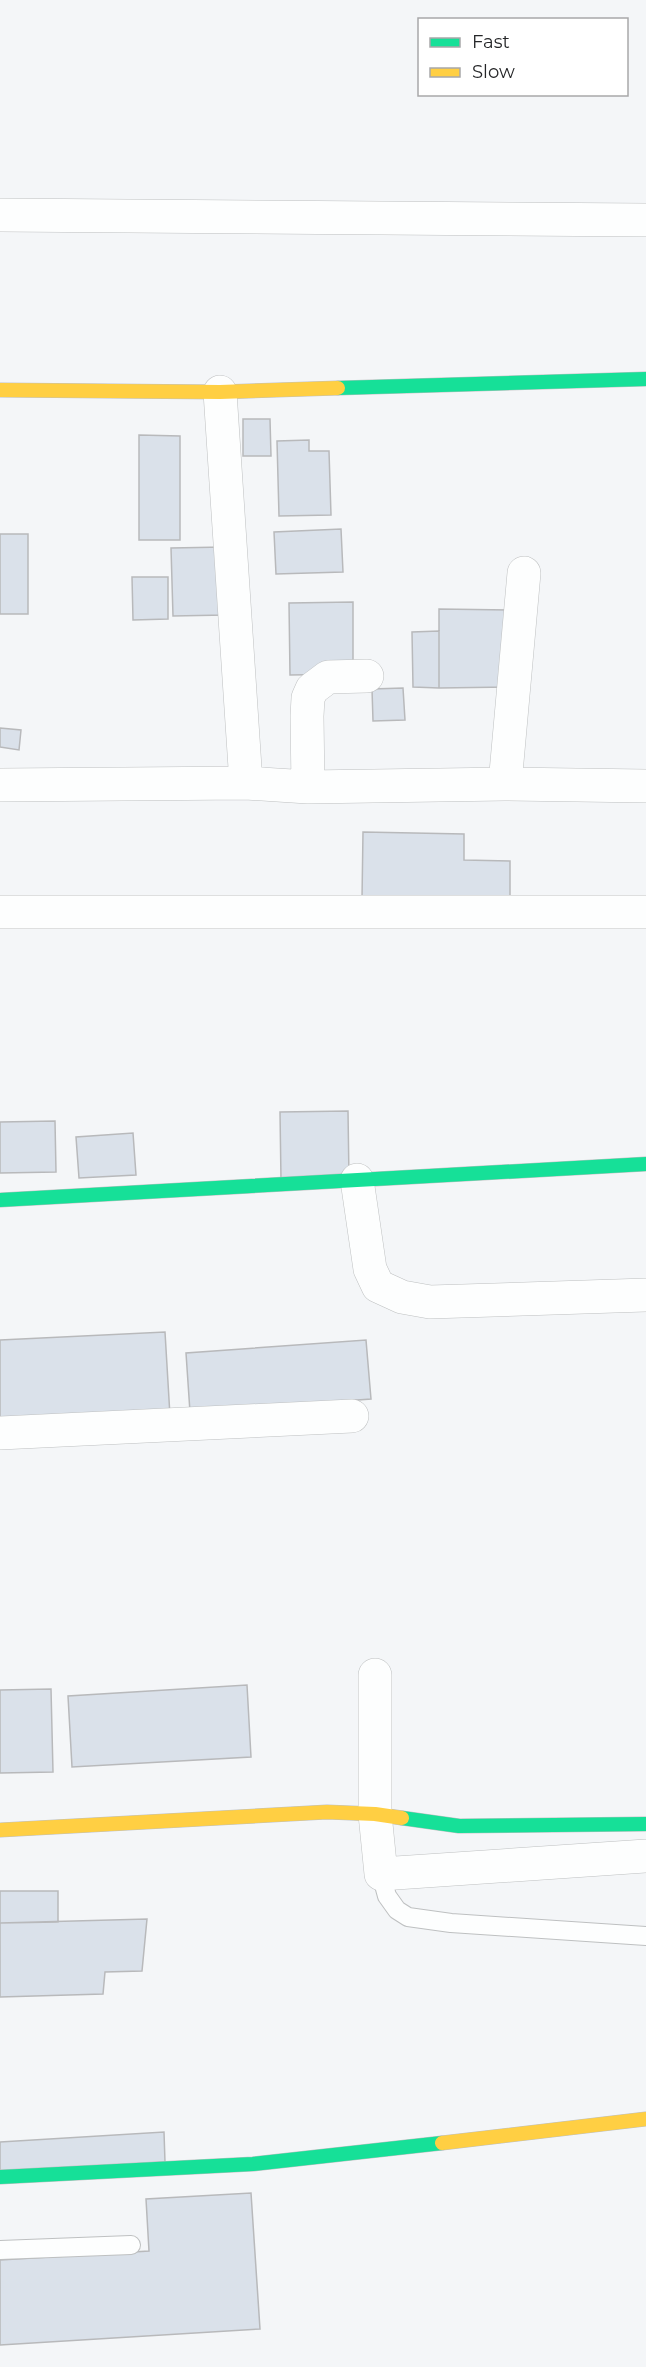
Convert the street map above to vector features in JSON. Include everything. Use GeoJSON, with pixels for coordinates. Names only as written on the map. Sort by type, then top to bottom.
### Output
{"type":"FeatureCollection","features":[{"type":"Feature","properties":{"kind":"street"},"geometry":{"type":"LineString","coordinates":[[0,216],[646,220]]}},
{"type":"Feature","properties":{"kind":"street"},"geometry":{"type":"LineString","coordinates":[[0,390],[220,392],[646,379]]}},
{"type":"Feature","properties":{"kind":"street"},"geometry":{"type":"LineString","coordinates":[[220,392],[246,783]]}},
{"type":"Feature","properties":{"kind":"street"},"geometry":{"type":"LineString","coordinates":[[505,784],[524,573]]}},
{"type":"Feature","properties":{"kind":"street"},"geometry":{"type":"LineString","coordinates":[[308,787],[307,716],[308,698],[312,688],[328,677],[367,676]]}},
{"type":"Feature","properties":{"kind":"street"},"geometry":{"type":"LineString","coordinates":[[0,785],[246,783],[308,787],[505,784],[646,786]]}},
{"type":"Feature","properties":{"kind":"street"},"geometry":{"type":"LineString","coordinates":[[0,912],[646,912]]}},
{"type":"Feature","properties":{"kind":"street"},"geometry":{"type":"LineString","coordinates":[[0,1200],[646,1164]]}},
{"type":"Feature","properties":{"kind":"street"},"geometry":{"type":"LineString","coordinates":[[357,1180],[370,1269],[378,1286],[402,1297],[430,1302],[646,1295]]}},
{"type":"Feature","properties":{"kind":"street"},"geometry":{"type":"LineString","coordinates":[[0,1433],[352,1416]]}},
{"type":"Feature","properties":{"kind":"street"},"geometry":{"type":"LineString","coordinates":[[375,1675],[375,1814],[381,1874],[646,1856]]}},
{"type":"Feature","properties":{"kind":"street"},"geometry":{"type":"LineString","coordinates":[[0,1830],[327,1812],[375,1814],[459,1826],[646,1824]]}},
{"type":"Feature","properties":{"kind":"street"},"geometry":{"type":"LineString","coordinates":[[0,2176],[253,2164],[646,2119]]}},
{"type":"Feature","properties":{"kind":"lane"},"geometry":{"type":"LineString","coordinates":[[381,1874],[387,1896],[397,1910],[408,1917],[451,1923],[646,1936]]}},
{"type":"Feature","properties":{"kind":"lane"},"geometry":{"type":"LineString","coordinates":[[0,2250],[131,2245]]}},
{"type":"Feature","properties":{"kind":"building"},"geometry":{"type":"Polygon","coordinates":[[[243,419],[270,419],[271,456],[243,456],[243,419]]]}},
{"type":"Feature","properties":{"kind":"building"},"geometry":{"type":"Polygon","coordinates":[[[139,435],[180,436],[180,540],[139,540],[139,435]]]}},
{"type":"Feature","properties":{"kind":"building"},"geometry":{"type":"Polygon","coordinates":[[[309,440],[309,451],[329,451],[331,515],[279,516],[277,441],[309,440]]]}},
{"type":"Feature","properties":{"kind":"building"},"geometry":{"type":"Polygon","coordinates":[[[341,529],[343,572],[276,574],[274,532],[341,529]]]}},
{"type":"Feature","properties":{"kind":"building"},"geometry":{"type":"Polygon","coordinates":[[[0,534],[28,534],[28,614],[0,614],[0,534]]]}},
{"type":"Feature","properties":{"kind":"building"},"geometry":{"type":"Polygon","coordinates":[[[224,547],[225,615],[173,616],[171,548],[224,547]]]}},
{"type":"Feature","properties":{"kind":"building"},"geometry":{"type":"Polygon","coordinates":[[[132,577],[168,577],[168,619],[133,620],[132,577]]]}},
{"type":"Feature","properties":{"kind":"building"},"geometry":{"type":"Polygon","coordinates":[[[353,602],[353,674],[290,675],[289,603],[353,602]]]}},
{"type":"Feature","properties":{"kind":"building"},"geometry":{"type":"Polygon","coordinates":[[[439,609],[509,610],[509,687],[439,688],[439,609]]]}},
{"type":"Feature","properties":{"kind":"building"},"geometry":{"type":"Polygon","coordinates":[[[439,631],[439,688],[413,687],[412,632],[439,631]]]}},
{"type":"Feature","properties":{"kind":"building"},"geometry":{"type":"Polygon","coordinates":[[[403,688],[405,720],[373,721],[372,689],[403,688]]]}},
{"type":"Feature","properties":{"kind":"building"},"geometry":{"type":"Polygon","coordinates":[[[0,728],[21,730],[19,750],[0,747],[0,728]]]}},
{"type":"Feature","properties":{"kind":"building"},"geometry":{"type":"Polygon","coordinates":[[[363,832],[464,834],[464,860],[510,861],[510,901],[362,899],[363,832]]]}},
{"type":"Feature","properties":{"kind":"building"},"geometry":{"type":"Polygon","coordinates":[[[348,1111],[349,1179],[281,1180],[280,1112],[348,1111]]]}},
{"type":"Feature","properties":{"kind":"building"},"geometry":{"type":"Polygon","coordinates":[[[55,1121],[56,1172],[0,1173],[0,1122],[55,1121]]]}},
{"type":"Feature","properties":{"kind":"building"},"geometry":{"type":"Polygon","coordinates":[[[133,1133],[136,1175],[79,1178],[76,1137],[133,1133]]]}},
{"type":"Feature","properties":{"kind":"building"},"geometry":{"type":"Polygon","coordinates":[[[165,1332],[170,1416],[0,1425],[0,1340],[165,1332]]]}},
{"type":"Feature","properties":{"kind":"building"},"geometry":{"type":"Polygon","coordinates":[[[366,1340],[371,1399],[190,1412],[186,1353],[366,1340]]]}},
{"type":"Feature","properties":{"kind":"building"},"geometry":{"type":"Polygon","coordinates":[[[247,1685],[251,1757],[72,1767],[68,1696],[247,1685]]]}},
{"type":"Feature","properties":{"kind":"building"},"geometry":{"type":"Polygon","coordinates":[[[51,1689],[53,1772],[0,1773],[0,1690],[51,1689]]]}},
{"type":"Feature","properties":{"kind":"building"},"geometry":{"type":"Polygon","coordinates":[[[0,1891],[58,1891],[58,1922],[0,1923],[0,1891]]]}},
{"type":"Feature","properties":{"kind":"building"},"geometry":{"type":"Polygon","coordinates":[[[147,1919],[142,1971],[105,1972],[103,1994],[0,1997],[0,1923],[147,1919]]]}},
{"type":"Feature","properties":{"kind":"building"},"geometry":{"type":"Polygon","coordinates":[[[164,2132],[165,2162],[0,2172],[0,2142],[164,2132]]]}},
{"type":"Feature","properties":{"kind":"building"},"geometry":{"type":"Polygon","coordinates":[[[251,2193],[260,2329],[0,2345],[0,2260],[149,2251],[146,2199],[251,2193]]]}},
{"type":"Feature","properties":{"kind":"traffic: fast"},"geometry":{"type":"LineString","coordinates":[[338,388],[646,379]]}},
{"type":"Feature","properties":{"kind":"traffic: fast"},"geometry":{"type":"LineString","coordinates":[[0,1200],[646,1164]]}},
{"type":"Feature","properties":{"kind":"traffic: fast"},"geometry":{"type":"LineString","coordinates":[[402,1818],[459,1826],[646,1824]]}},
{"type":"Feature","properties":{"kind":"traffic: fast"},"geometry":{"type":"LineString","coordinates":[[0,2177],[253,2164],[442,2143]]}},
{"type":"Feature","properties":{"kind":"traffic: slow"},"geometry":{"type":"LineString","coordinates":[[0,390],[220,392],[338,388]]}},
{"type":"Feature","properties":{"kind":"traffic: slow"},"geometry":{"type":"LineString","coordinates":[[0,1830],[327,1812],[375,1814],[402,1818]]}},
{"type":"Feature","properties":{"kind":"traffic: slow"},"geometry":{"type":"LineString","coordinates":[[442,2143],[646,2119]]}}]}
